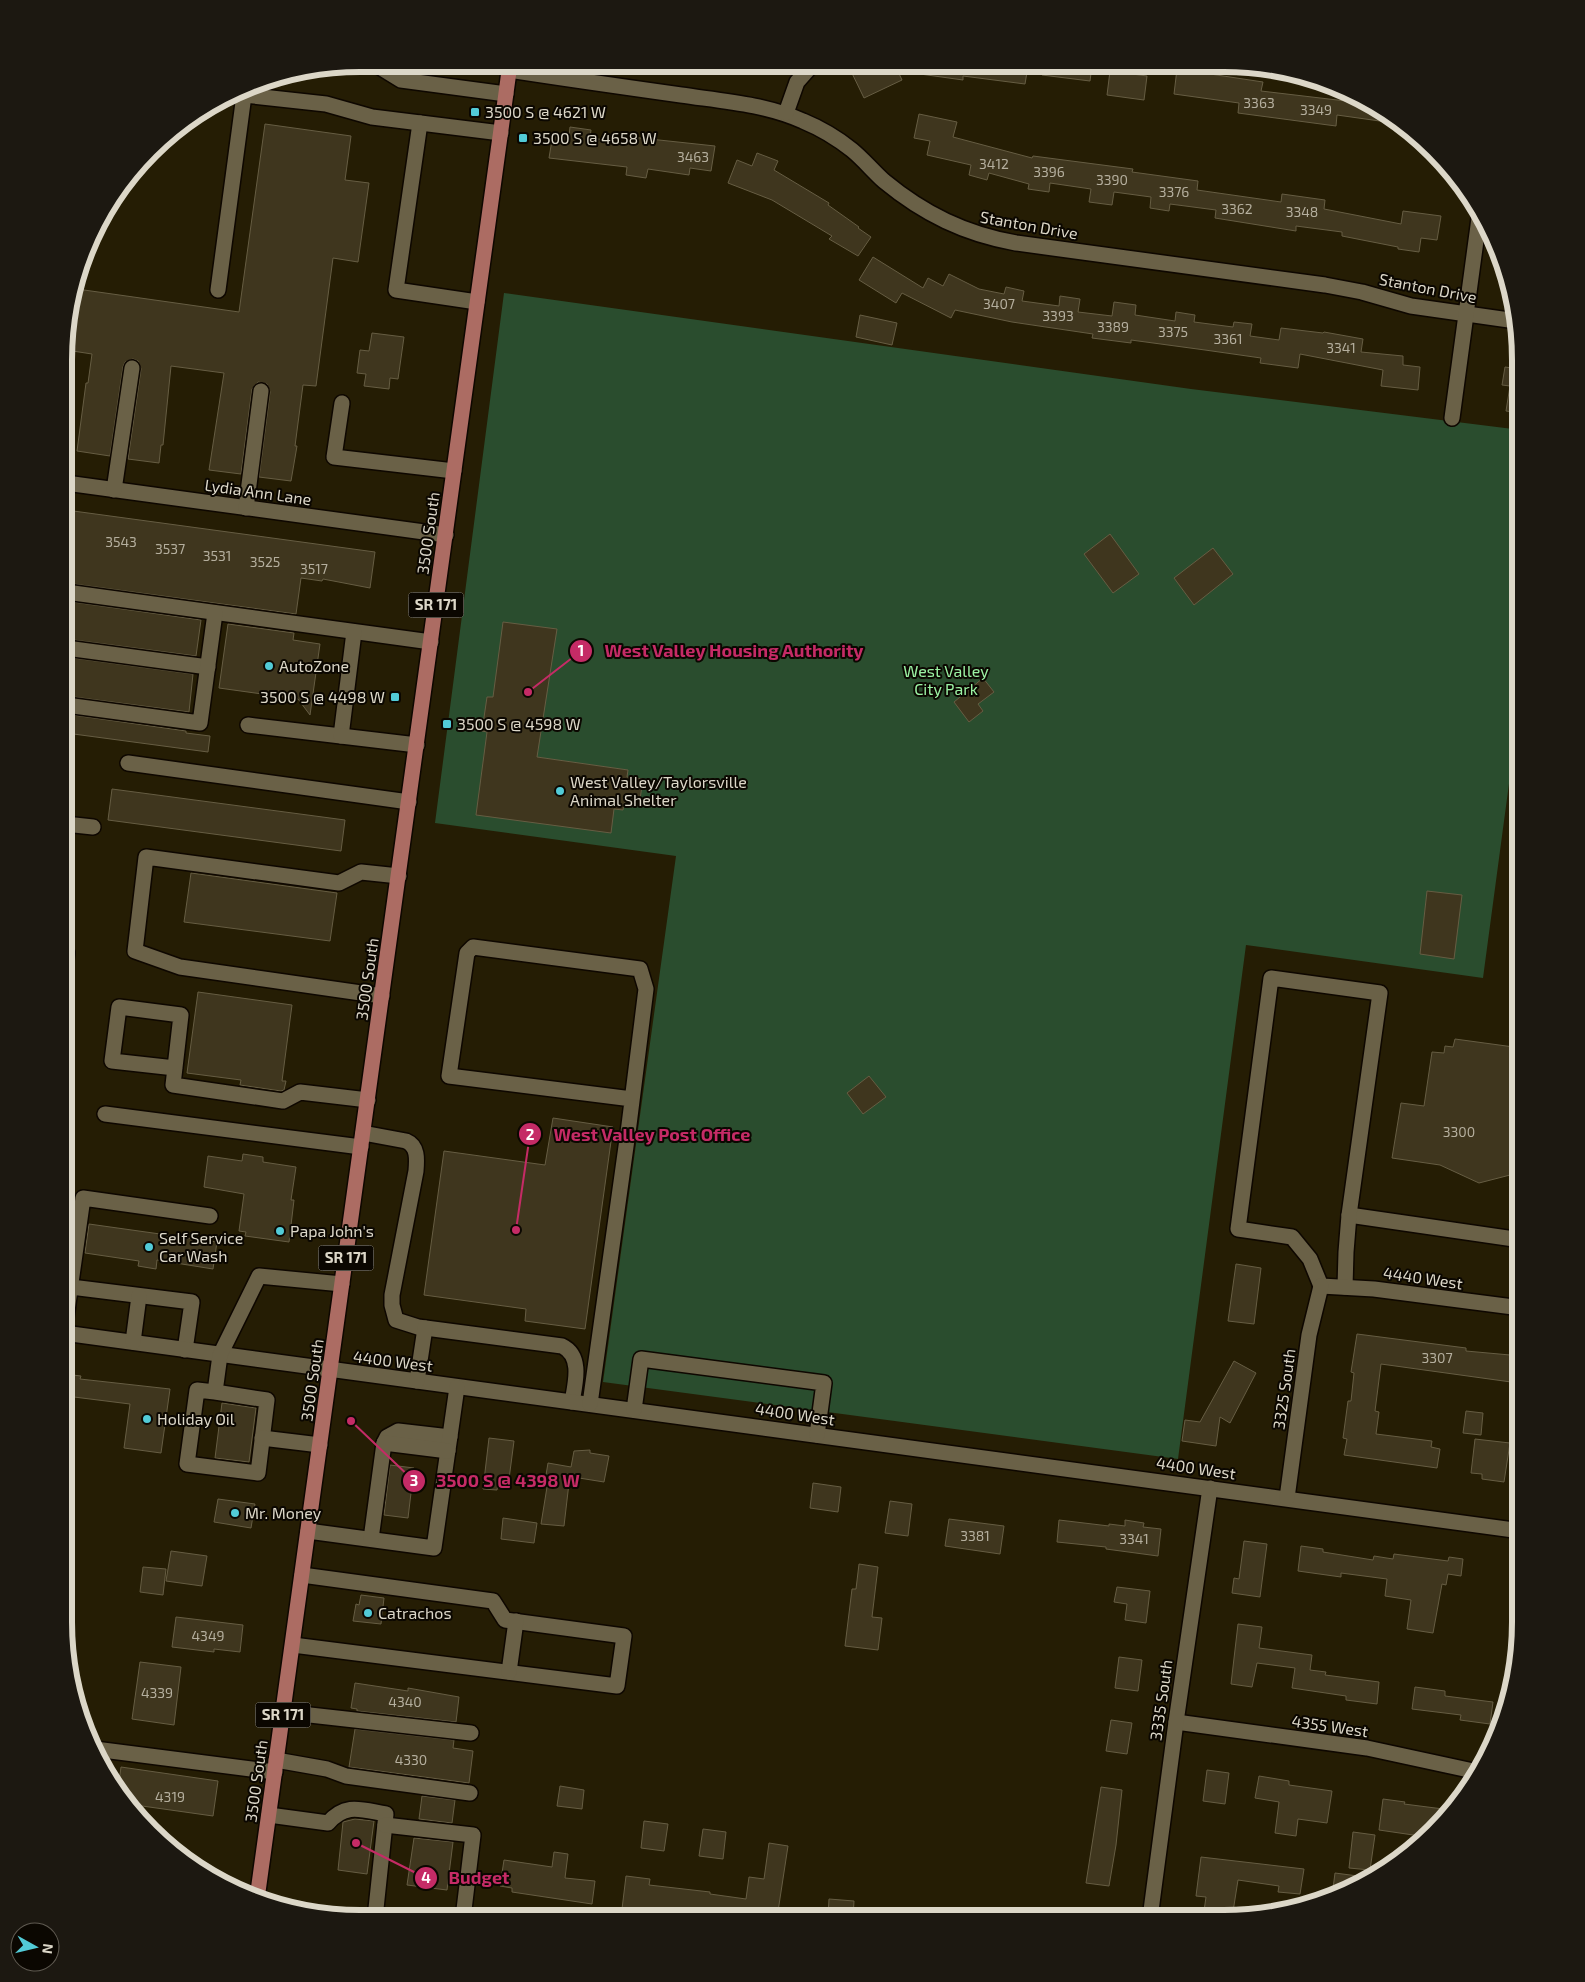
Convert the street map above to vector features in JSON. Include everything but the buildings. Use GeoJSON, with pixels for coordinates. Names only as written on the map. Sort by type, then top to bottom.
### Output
{"type":"FeatureCollection","features":[{"type":"Feature","properties":{"kind":"main road","name":"3500 South"},"geometry":{"type":"LineString","coordinates":[[258,1891],[509,72]]}},
{"type":"Feature","properties":{"kind":"street"},"geometry":{"type":"LineString","coordinates":[[388,72],[401,80],[506,94]]}},
{"type":"Feature","properties":{"kind":"street","name":"Stanton Drive"},"geometry":{"type":"LineString","coordinates":[[541,72],[742,104],[786,114],[820,128],[836,138],[852,150],[882,179],[921,209],[939,220],[977,235],[1016,243],[1338,288],[1411,306],[1510,321]]}},
{"type":"Feature","properties":{"kind":"street"},"geometry":{"type":"LineString","coordinates":[[786,114],[797,82],[806,72]]}},
{"type":"Feature","properties":{"kind":"street"},"geometry":{"type":"LineString","coordinates":[[247,95],[326,104],[372,117],[501,133]]}},
{"type":"Feature","properties":{"kind":"street"},"geometry":{"type":"LineString","coordinates":[[218,290],[244,97]]}},
{"type":"Feature","properties":{"kind":"street"},"geometry":{"type":"LineString","coordinates":[[420,123],[396,290],[477,302]]}},
{"type":"Feature","properties":{"kind":"street"},"geometry":{"type":"LineString","coordinates":[[1452,418],[1478,224]]}},
{"type":"Feature","properties":{"kind":"street"},"geometry":{"type":"LineString","coordinates":[[114,490],[132,368]]}},
{"type":"Feature","properties":{"kind":"street"},"geometry":{"type":"LineString","coordinates":[[246,508],[261,391]]}},
{"type":"Feature","properties":{"kind":"street"},"geometry":{"type":"LineString","coordinates":[[342,403],[334,456],[454,471]]}},
{"type":"Feature","properties":{"kind":"street","name":"Lydia Ann Lane"},"geometry":{"type":"LineString","coordinates":[[72,484],[446,535]]}},
{"type":"Feature","properties":{"kind":"street"},"geometry":{"type":"LineString","coordinates":[[72,593],[431,642]]}},
{"type":"Feature","properties":{"kind":"street"},"geometry":{"type":"LineString","coordinates":[[72,706],[200,723],[215,612]]}},
{"type":"Feature","properties":{"kind":"street"},"geometry":{"type":"LineString","coordinates":[[341,736],[354,632]]}},
{"type":"Feature","properties":{"kind":"street"},"geometry":{"type":"LineString","coordinates":[[72,649],[208,667]]}},
{"type":"Feature","properties":{"kind":"street"},"geometry":{"type":"LineString","coordinates":[[248,724],[417,745]]}},
{"type":"Feature","properties":{"kind":"street"},"geometry":{"type":"LineString","coordinates":[[128,763],[409,802]]}},
{"type":"Feature","properties":{"kind":"street"},"geometry":{"type":"LineString","coordinates":[[72,825],[93,827]]}},
{"type":"Feature","properties":{"kind":"street"},"geometry":{"type":"LineString","coordinates":[[382,996],[180,967],[135,951],[146,856],[339,882],[360,872],[398,876]]}},
{"type":"Feature","properties":{"kind":"street"},"geometry":{"type":"LineString","coordinates":[[590,1404],[632,1100],[646,989],[640,968],[473,947],[467,953],[449,1076],[632,1100]]}},
{"type":"Feature","properties":{"kind":"street"},"geometry":{"type":"LineString","coordinates":[[1321,1286],[1310,1259],[1292,1238],[1238,1230],[1271,978],[1380,993],[1349,1215],[1345,1287]]}},
{"type":"Feature","properties":{"kind":"street"},"geometry":{"type":"LineString","coordinates":[[175,1068],[112,1061],[120,1007],[181,1015],[175,1068],[172,1086],[283,1101],[300,1092],[368,1100]]}},
{"type":"Feature","properties":{"kind":"street"},"geometry":{"type":"LineString","coordinates":[[105,1114],[362,1140],[406,1141],[411,1143],[416,1152],[416,1171],[392,1305],[396,1320],[425,1328],[562,1346],[572,1354],[576,1368],[572,1402]]}},
{"type":"Feature","properties":{"kind":"street"},"geometry":{"type":"LineString","coordinates":[[72,1280],[83,1198],[210,1216]]}},
{"type":"Feature","properties":{"kind":"street"},"geometry":{"type":"LineString","coordinates":[[1349,1215],[1512,1239]]}},
{"type":"Feature","properties":{"kind":"street"},"geometry":{"type":"LineString","coordinates":[[215,1392],[220,1355],[259,1276],[342,1284]]}},
{"type":"Feature","properties":{"kind":"street","name":"4440 West"},"geometry":{"type":"LineString","coordinates":[[1321,1286],[1345,1287],[1512,1307]]}},
{"type":"Feature","properties":{"kind":"street","name":"3325 South"},"geometry":{"type":"LineString","coordinates":[[1287,1498],[1309,1335],[1321,1286]]}},
{"type":"Feature","properties":{"kind":"street"},"geometry":{"type":"LineString","coordinates":[[72,1287],[192,1302],[185,1350]]}},
{"type":"Feature","properties":{"kind":"street"},"geometry":{"type":"LineString","coordinates":[[132,1342],[139,1296]]}},
{"type":"Feature","properties":{"kind":"street"},"geometry":{"type":"LineString","coordinates":[[418,1381],[425,1328]]}},
{"type":"Feature","properties":{"kind":"street","name":"4400 West"},"geometry":{"type":"LineString","coordinates":[[72,1333],[220,1355],[1512,1530]]}},
{"type":"Feature","properties":{"kind":"street"},"geometry":{"type":"LineString","coordinates":[[634,1410],[640,1359],[824,1383],[817,1435]]}},
{"type":"Feature","properties":{"kind":"street"},"geometry":{"type":"LineString","coordinates":[[308,1530],[434,1548],[457,1386]]}},
{"type":"Feature","properties":{"kind":"street"},"geometry":{"type":"LineString","coordinates":[[197,1390],[215,1392],[267,1400],[258,1473],[187,1464],[197,1390]]}},
{"type":"Feature","properties":{"kind":"street"},"geometry":{"type":"LineString","coordinates":[[262,1438],[320,1446]]}},
{"type":"Feature","properties":{"kind":"street"},"geometry":{"type":"LineString","coordinates":[[371,1539],[384,1443],[449,1444]]}},
{"type":"Feature","properties":{"kind":"street","name":"3335 South"},"geometry":{"type":"LineString","coordinates":[[1151,1910],[1210,1488]]}},
{"type":"Feature","properties":{"kind":"street"},"geometry":{"type":"LineString","coordinates":[[293,1645],[617,1686],[624,1636],[505,1620],[493,1601],[302,1574]]}},
{"type":"Feature","properties":{"kind":"street"},"geometry":{"type":"LineString","coordinates":[[509,1672],[516,1621]]}},
{"type":"Feature","properties":{"kind":"street"},"geometry":{"type":"LineString","coordinates":[[283,1712],[471,1733]]}},
{"type":"Feature","properties":{"kind":"street","name":"4355 West"},"geometry":{"type":"LineString","coordinates":[[1176,1722],[1367,1748],[1471,1770]]}},
{"type":"Feature","properties":{"kind":"street"},"geometry":{"type":"LineString","coordinates":[[102,1750],[328,1769],[346,1776],[470,1793]]}},
{"type":"Feature","properties":{"kind":"street"},"geometry":{"type":"LineString","coordinates":[[269,1814],[328,1823],[335,1814],[348,1809],[386,1814],[376,1910]]}},
{"type":"Feature","properties":{"kind":"street"},"geometry":{"type":"LineString","coordinates":[[385,1825],[473,1835],[464,1910]]}},
{"type":"Feature","properties":{"kind":"green space","name":"West Valley City Park"},"geometry":{"type":"Polygon","coordinates":[[[504,293],[1191,389],[1512,429],[1512,761],[1483,978],[1246,945],[1178,1459],[603,1382],[676,856],[435,823],[504,293]]]}},
{"type":"Feature","properties":{"kind":"place","name":"3500 S @ 4621 W"},"geometry":{"type":"Point","coordinates":[475,112]}},
{"type":"Feature","properties":{"kind":"place","name":"3500 S @ 4658 W"},"geometry":{"type":"Point","coordinates":[523,138]}},
{"type":"Feature","properties":{"kind":"place","name":"AutoZone"},"geometry":{"type":"Point","coordinates":[269,666]}},
{"type":"Feature","properties":{"kind":"place","name":"West Valley Housing Authority"},"geometry":{"type":"Point","coordinates":[528,692]}},
{"type":"Feature","properties":{"kind":"place","name":"3500 S @ 4498 W"},"geometry":{"type":"Point","coordinates":[395,697]}},
{"type":"Feature","properties":{"kind":"place","name":"3500 S @ 4598 W"},"geometry":{"type":"Point","coordinates":[447,724]}},
{"type":"Feature","properties":{"kind":"place","name":"West Valley/Taylorsville Animal Shelter"},"geometry":{"type":"Point","coordinates":[560,791]}},
{"type":"Feature","properties":{"kind":"place","name":"West Valley Post Office"},"geometry":{"type":"Point","coordinates":[516,1230]}},
{"type":"Feature","properties":{"kind":"place","name":"Papa John's"},"geometry":{"type":"Point","coordinates":[280,1231]}},
{"type":"Feature","properties":{"kind":"place","name":"Self Service Car Wash"},"geometry":{"type":"Point","coordinates":[149,1247]}},
{"type":"Feature","properties":{"kind":"place","name":"Holiday Oil"},"geometry":{"type":"Point","coordinates":[147,1419]}},
{"type":"Feature","properties":{"kind":"place","name":"3500 S @ 4398 W"},"geometry":{"type":"Point","coordinates":[351,1421]}},
{"type":"Feature","properties":{"kind":"place","name":"Mr. Money"},"geometry":{"type":"Point","coordinates":[235,1513]}},
{"type":"Feature","properties":{"kind":"place","name":"Catrachos"},"geometry":{"type":"Point","coordinates":[368,1613]}},
{"type":"Feature","properties":{"kind":"place","name":"Budget"},"geometry":{"type":"Point","coordinates":[356,1843]}}]}
